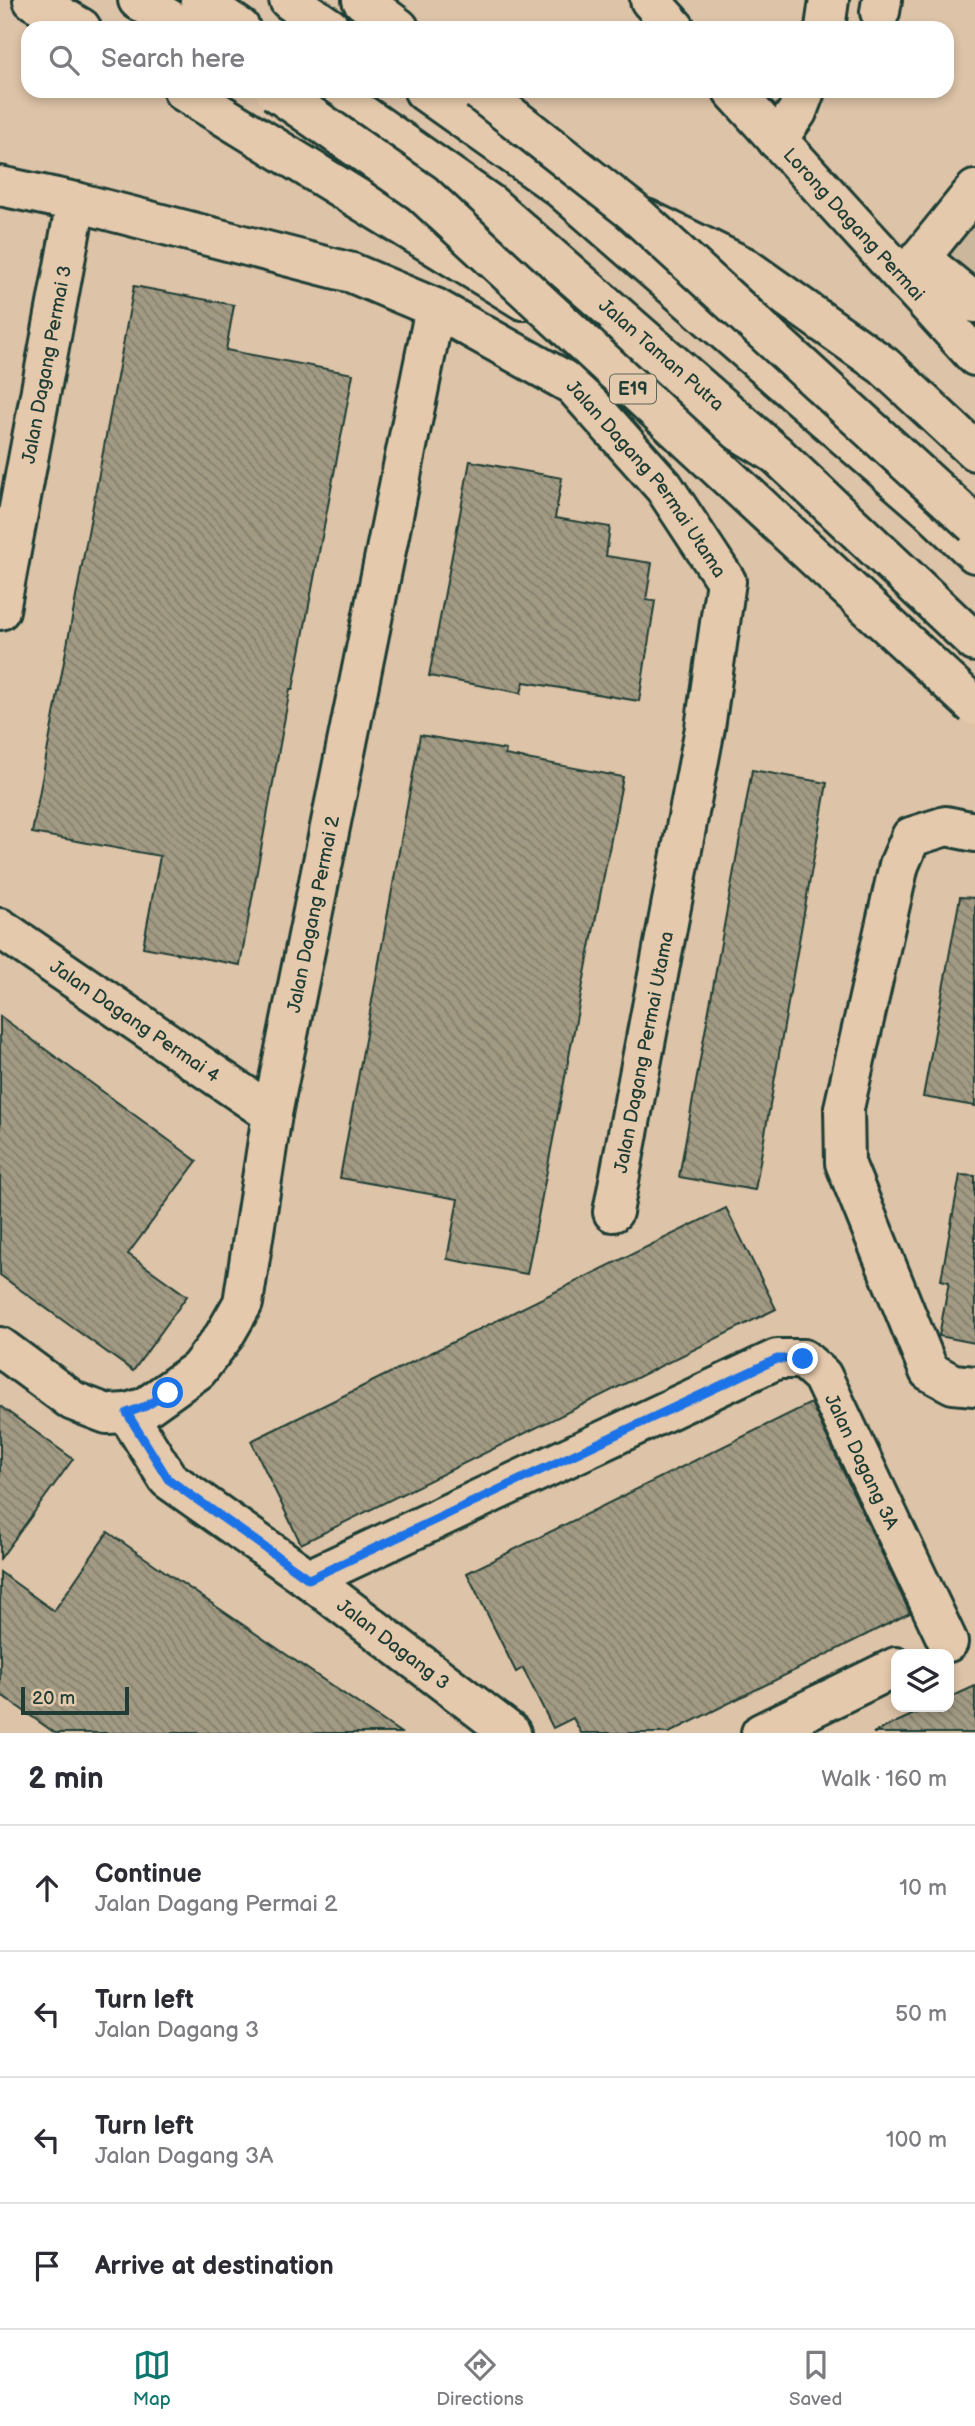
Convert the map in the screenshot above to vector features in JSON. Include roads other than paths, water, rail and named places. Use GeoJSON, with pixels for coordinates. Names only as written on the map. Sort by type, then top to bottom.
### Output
{"type":"FeatureCollection","features":[{"type":"Feature","properties":{"kind":"main road"},"geometry":{"type":"LineString","coordinates":[[33,0],[69,21]]}},
{"type":"Feature","properties":{"kind":"main road"},"geometry":{"type":"LineString","coordinates":[[138,0],[172,21]]}},
{"type":"Feature","properties":{"kind":"main road"},"geometry":{"type":"LineString","coordinates":[[200,0],[230,21]]}},
{"type":"Feature","properties":{"kind":"main road"},"geometry":{"type":"LineString","coordinates":[[289,0],[320,21]]}},
{"type":"Feature","properties":{"kind":"main road"},"geometry":{"type":"LineString","coordinates":[[362,0],[390,21]]}},
{"type":"Feature","properties":{"kind":"main road"},"geometry":{"type":"LineString","coordinates":[[650,0],[669,21]]}},
{"type":"Feature","properties":{"kind":"main road"},"geometry":{"type":"LineString","coordinates":[[826,21],[829,0]]}},
{"type":"Feature","properties":{"kind":"main road"},"geometry":{"type":"LineString","coordinates":[[194,98],[776,454]]}},
{"type":"Feature","properties":{"kind":"main road","name":"E19"},"geometry":{"type":"LineString","coordinates":[[285,98],[422,193],[975,706]]}},
{"type":"Feature","properties":{"kind":"main road","name":"Jalan Taman Putra"},"geometry":{"type":"LineString","coordinates":[[339,98],[490,204],[776,454],[975,642]]}},
{"type":"Feature","properties":{"kind":"main road"},"geometry":{"type":"LineString","coordinates":[[434,98],[558,186],[930,510],[975,553]]}},
{"type":"Feature","properties":{"kind":"main road"},"geometry":{"type":"LineString","coordinates":[[488,98],[632,211],[975,525]]}},
{"type":"Feature","properties":{"kind":"main road","name":"Lorong Dagang Permai"},"geometry":{"type":"LineString","coordinates":[[739,98],[778,140],[914,271],[975,356]]}},
{"type":"Feature","properties":{"kind":"main road"},"geometry":{"type":"LineString","coordinates":[[778,140],[797,112],[802,98]]}},
{"type":"Feature","properties":{"kind":"main road","name":"Jalan Dagang Permai Utama"},"geometry":{"type":"LineString","coordinates":[[0,186],[76,202],[352,273],[435,308],[573,385],[664,487],[726,581],[705,728],[613,1212]]}},
{"type":"Feature","properties":{"kind":"main road"},"geometry":{"type":"LineString","coordinates":[[975,190],[914,271],[975,303]]}},
{"type":"Feature","properties":{"kind":"main road","name":"Jalan Dagang Permai 3"},"geometry":{"type":"LineString","coordinates":[[0,610],[76,202]]}},
{"type":"Feature","properties":{"kind":"main road"},"geometry":{"type":"LineString","coordinates":[[632,211],[743,266],[884,366],[975,451]]}},
{"type":"Feature","properties":{"kind":"main road","name":"Jalan Dagang Permai 2"},"geometry":{"type":"LineString","coordinates":[[127,1413],[146,1406],[198,1370],[224,1336],[243,1303],[272,1114],[435,308]]}},
{"type":"Feature","properties":{"kind":"main road"},"geometry":{"type":"LineString","coordinates":[[930,510],[975,502]]}},
{"type":"Feature","properties":{"kind":"main road"},"geometry":{"type":"LineString","coordinates":[[975,832],[946,826],[911,837],[899,865],[844,1108],[842,1137],[845,1163],[929,1371],[953,1384],[975,1386]]}},
{"type":"Feature","properties":{"kind":"main road","name":"Jalan Dagang Permai 4"},"geometry":{"type":"LineString","coordinates":[[0,928],[272,1114]]}},
{"type":"Feature","properties":{"kind":"main road"},"geometry":{"type":"LineString","coordinates":[[0,1347],[73,1401],[107,1414],[127,1413]]}},
{"type":"Feature","properties":{"kind":"main road","name":"Jalan Dagang 3A"},"geometry":{"type":"LineString","coordinates":[[309,1579],[777,1359],[803,1359],[822,1376],[949,1643]]}},
{"type":"Feature","properties":{"kind":"main road","name":"Jalan Dagang 3"},"geometry":{"type":"LineString","coordinates":[[127,1413],[168,1479],[309,1579],[511,1733]]}},
{"type":"Feature","properties":{"kind":"main road"},"geometry":{"type":"LineString","coordinates":[[761,1733],[891,1669]]}}]}
